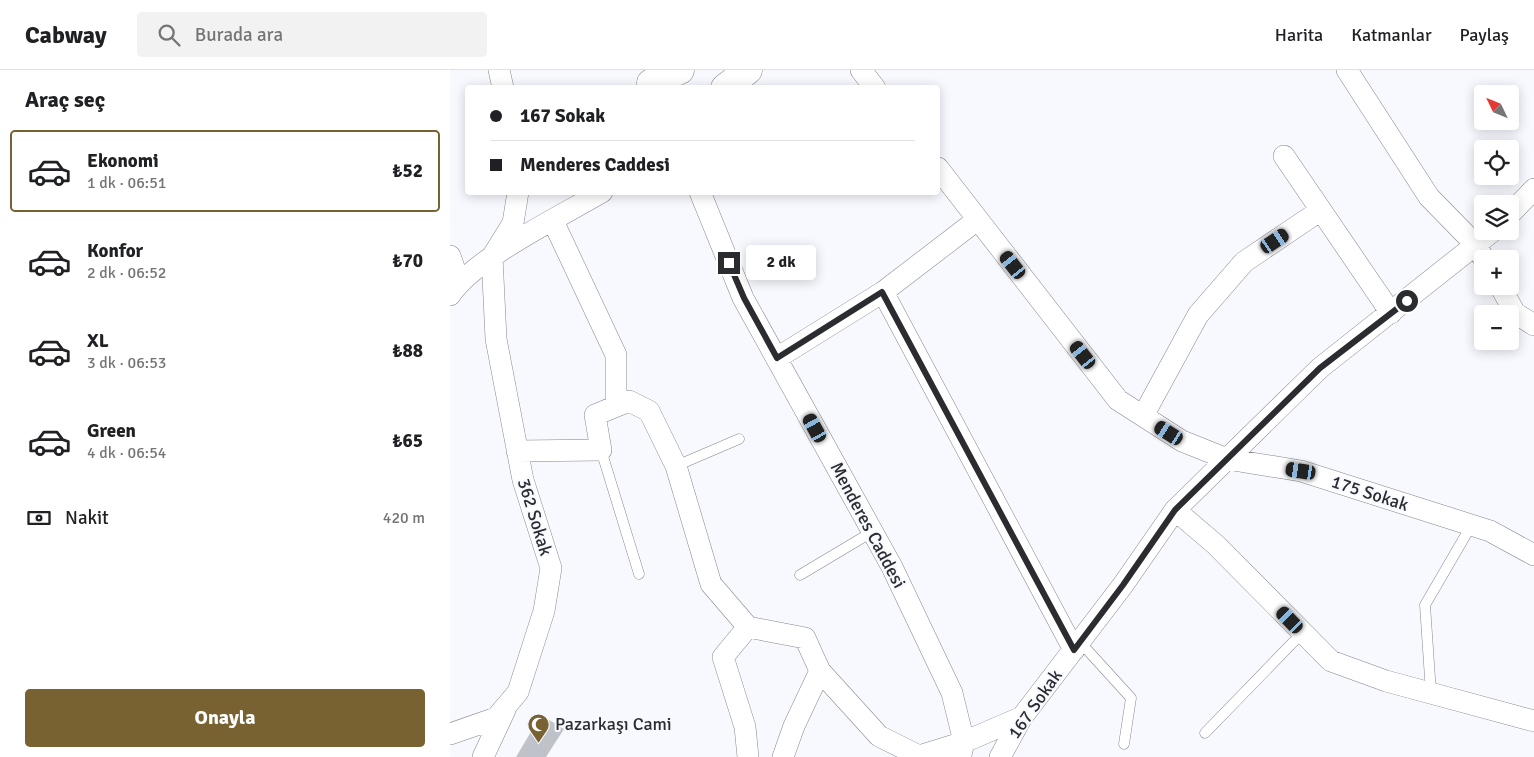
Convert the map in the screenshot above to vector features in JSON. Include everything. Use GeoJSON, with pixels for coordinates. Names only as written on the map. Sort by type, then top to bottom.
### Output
{"type":"FeatureCollection","features":[{"type":"Feature","properties":{"kind":"main road"},"geometry":{"type":"LineString","coordinates":[[650,80],[680,70]]}},
{"type":"Feature","properties":{"kind":"main road"},"geometry":{"type":"LineString","coordinates":[[729,85],[748,70]]}},
{"type":"Feature","properties":{"kind":"street"},"geometry":{"type":"LineString","coordinates":[[499,70],[502,85]]}},
{"type":"Feature","properties":{"kind":"street"},"geometry":{"type":"LineString","coordinates":[[861,70],[873,85]]}},
{"type":"Feature","properties":{"kind":"street"},"geometry":{"type":"LineString","coordinates":[[1353,72],[1429,197],[1478,250]]}},
{"type":"Feature","properties":{"kind":"street"},"geometry":{"type":"LineString","coordinates":[[1284,156],[1391,313]]}},
{"type":"Feature","properties":{"kind":"street","name":"175 Sokak"},"geometry":{"type":"LineString","coordinates":[[940,171],[1118,400],[1182,441],[1227,460],[1301,471],[1490,532],[1534,555]]}},
{"type":"Feature","properties":{"kind":"street"},"geometry":{"type":"LineString","coordinates":[[1519,204],[1534,188]]}},
{"type":"Feature","properties":{"kind":"street"},"geometry":{"type":"LineString","coordinates":[[492,257],[512,223],[517,195]]}},
{"type":"Feature","properties":{"kind":"street"},"geometry":{"type":"LineString","coordinates":[[454,288],[492,257],[597,195]]}},
{"type":"Feature","properties":{"kind":"street","name":"Menderes Caddesi"},"geometry":{"type":"LineString","coordinates":[[701,195],[744,298],[892,567],[952,692],[962,750]]}},
{"type":"Feature","properties":{"kind":"street"},"geometry":{"type":"LineString","coordinates":[[1143,416],[1198,315],[1244,262],[1321,210]]}},
{"type":"Feature","properties":{"kind":"street"},"geometry":{"type":"LineString","coordinates":[[777,358],[882,292],[978,220]]}},
{"type":"Feature","properties":{"kind":"street"},"geometry":{"type":"LineString","coordinates":[[553,221],[616,355],[616,406]]}},
{"type":"Feature","properties":{"kind":"street"},"geometry":{"type":"LineString","coordinates":[[450,256],[454,288]]}},
{"type":"Feature","properties":{"kind":"street","name":"167 Sokak"},"geometry":{"type":"LineString","coordinates":[[1000,757],[1022,717],[1123,585],[1175,510],[1320,368],[1391,313],[1474,256]]}},
{"type":"Feature","properties":{"kind":"street","name":"362 Sokak"},"geometry":{"type":"LineString","coordinates":[[450,734],[496,718],[518,692],[544,611],[551,568],[523,480],[517,451],[496,339],[492,257]]}},
{"type":"Feature","properties":{"kind":"street"},"geometry":{"type":"LineString","coordinates":[[882,292],[1077,646]]}},
{"type":"Feature","properties":{"kind":"street"},"geometry":{"type":"LineString","coordinates":[[1505,295],[1515,313],[1534,324]]}},
{"type":"Feature","properties":{"kind":"street"},"geometry":{"type":"LineString","coordinates":[[517,451],[601,450],[595,415],[629,400],[648,411],[676,466],[711,584],[748,627],[805,638],[820,671],[879,736],[919,756],[962,750],[1022,717]]}},
{"type":"Feature","properties":{"kind":"street"},"geometry":{"type":"LineString","coordinates":[[1175,510],[1216,545],[1331,662],[1386,681],[1534,721]]}},
{"type":"Feature","properties":{"kind":"street"},"geometry":{"type":"LineString","coordinates":[[748,627],[723,656],[745,726],[748,757]]}},
{"type":"Feature","properties":{"kind":"street"},"geometry":{"type":"LineString","coordinates":[[784,757],[794,726],[820,671]]}},
{"type":"Feature","properties":{"kind":"street"},"geometry":{"type":"LineString","coordinates":[[483,757],[506,707]]}},
{"type":"Feature","properties":{"kind":"lane"},"geometry":{"type":"LineString","coordinates":[[676,466],[739,439]]}},
{"type":"Feature","properties":{"kind":"lane"},"geometry":{"type":"LineString","coordinates":[[601,450],[639,574]]}},
{"type":"Feature","properties":{"kind":"lane"},"geometry":{"type":"LineString","coordinates":[[1431,693],[1425,605],[1471,526]]}},
{"type":"Feature","properties":{"kind":"lane"},"geometry":{"type":"LineString","coordinates":[[800,575],[872,532]]}},
{"type":"Feature","properties":{"kind":"lane"},"geometry":{"type":"LineString","coordinates":[[1205,733],[1303,632]]}},
{"type":"Feature","properties":{"kind":"lane"},"geometry":{"type":"LineString","coordinates":[[1077,646],[1131,698],[1124,744]]}},
{"type":"Feature","properties":{"kind":"building","name":"Pazarkaşı Cami"},"geometry":{"type":"Polygon","coordinates":[[[541,715],[564,729],[546,757],[516,757],[541,715]]]}},
{"type":"Feature","properties":{"kind":"place","name":"Pazarkaşı Cami"},"geometry":{"type":"Point","coordinates":[539,743]}},
{"type":"Feature","properties":{"kind":"route"},"geometry":{"type":"LineString","coordinates":[[729,263],[744,298],[777,358],[882,292],[1074,650],[1123,585],[1175,510],[1320,368],[1407,301]]}}]}
